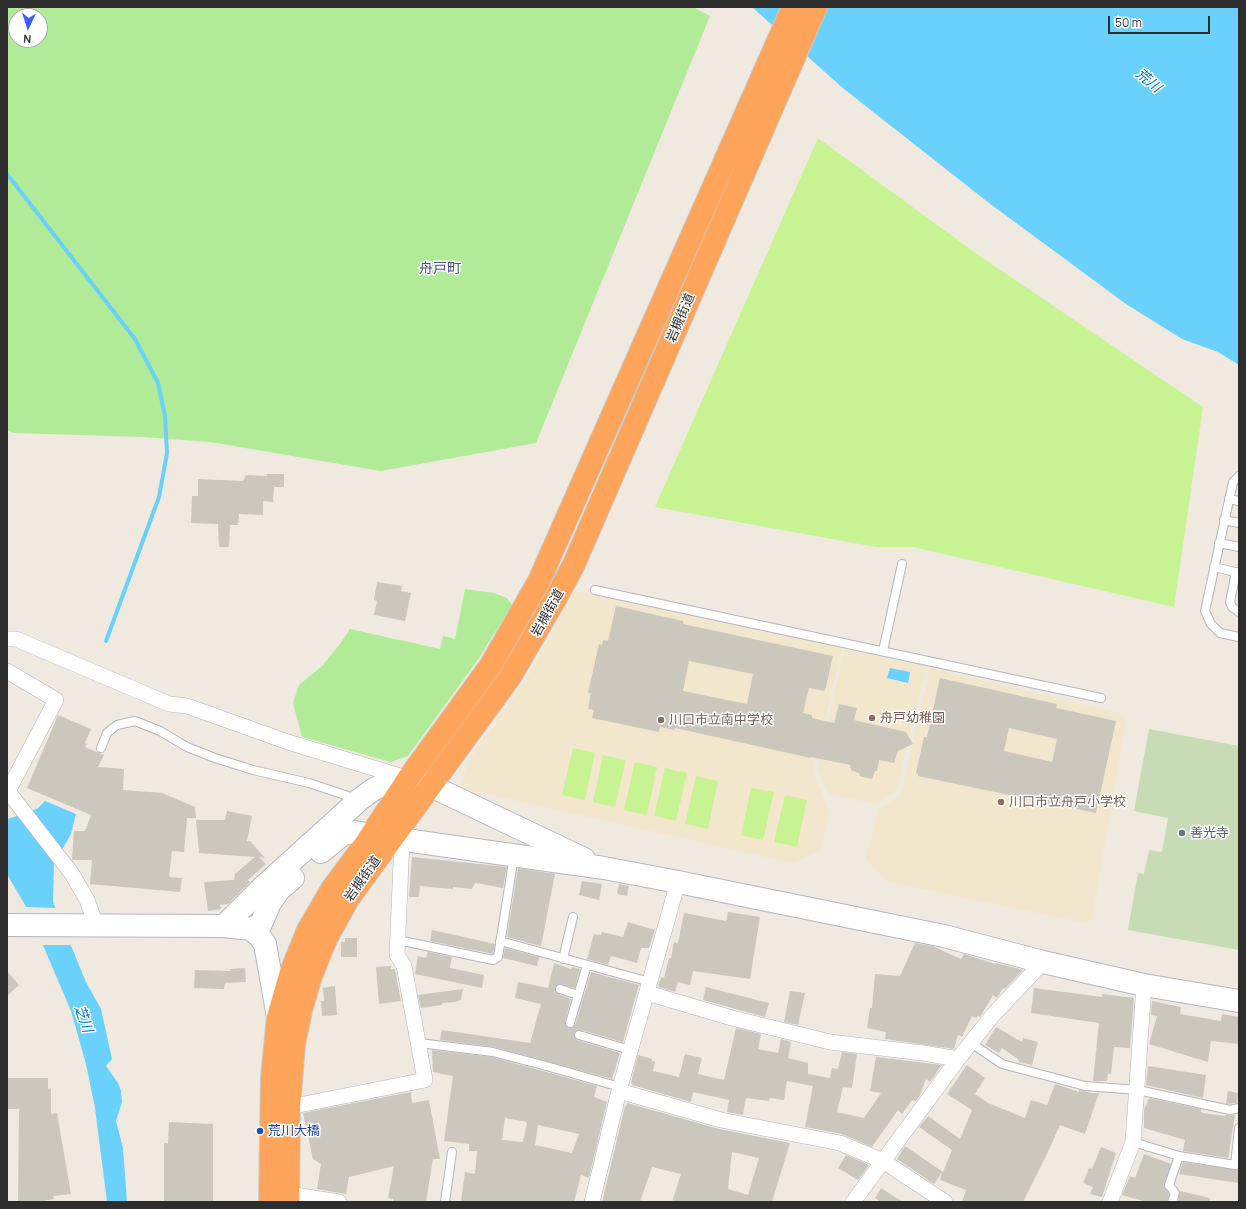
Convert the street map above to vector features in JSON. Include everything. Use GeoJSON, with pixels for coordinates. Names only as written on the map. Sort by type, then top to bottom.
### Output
{"type":"FeatureCollection","features":[{"type":"Feature","properties":{"kind":"highway","name":"岩槻街道"},"geometry":{"type":"LineString","coordinates":[[282,1199],[272,1078],[278,1017],[291,972],[308,930],[332,889],[366,843],[408,779],[491,665],[515,626],[552,554],[793,7]]}},
{"type":"Feature","properties":{"kind":"highway","name":"岩槻街道"},"geometry":{"type":"LineString","coordinates":[[282,1199],[294,1044],[301,1010],[311,976],[326,939],[348,899],[510,677],[535,636],[574,564],[816,7]]}},
{"type":"Feature","properties":{"kind":"street"},"geometry":{"type":"LineString","coordinates":[[7,640],[16,639],[169,704],[187,706],[288,742],[431,786],[604,868]]}},
{"type":"Feature","properties":{"kind":"street"},"geometry":{"type":"LineString","coordinates":[[7,671],[56,700],[7,790],[72,874],[87,900],[90,926]]}},
{"type":"Feature","properties":{"kind":"street"},"geometry":{"type":"LineString","coordinates":[[224,926],[262,888],[359,800],[374,789],[389,782],[408,779]]}},
{"type":"Feature","properties":{"kind":"street"},"geometry":{"type":"LineString","coordinates":[[251,929],[261,924],[270,903],[279,890],[342,834],[355,832],[361,833]]}},
{"type":"Feature","properties":{"kind":"street"},"geometry":{"type":"LineString","coordinates":[[289,1107],[425,1080],[404,966],[397,955],[400,839],[514,854],[604,868],[678,882],[944,936],[1043,962],[1144,985],[1239,1001]]}},
{"type":"Feature","properties":{"kind":"street"},"geometry":{"type":"LineString","coordinates":[[592,1202],[630,1050],[678,882]]}},
{"type":"Feature","properties":{"kind":"street"},"geometry":{"type":"LineString","coordinates":[[10,925],[224,926],[251,929],[260,936],[265,944],[278,1017]]}},
{"type":"Feature","properties":{"kind":"street"},"geometry":{"type":"LineString","coordinates":[[853,1202],[958,1059],[993,1015],[1043,962]]}},
{"type":"Feature","properties":{"kind":"street"},"geometry":{"type":"LineString","coordinates":[[1110,1202],[1133,1142],[1138,1090],[1144,985]]}},
{"type":"Feature","properties":{"kind":"street"},"geometry":{"type":"LineString","coordinates":[[648,988],[732,1018],[830,1042],[958,1059]]}},
{"type":"Feature","properties":{"kind":"street"},"geometry":{"type":"LineString","coordinates":[[620,1089],[721,1120],[840,1143],[883,1161],[945,1202]]}},
{"type":"Feature","properties":{"kind":"street"},"geometry":{"type":"LineString","coordinates":[[282,1199],[339,1202]]}},
{"type":"Feature","properties":{"kind":"lane"},"geometry":{"type":"LineString","coordinates":[[1239,476],[1233,482],[1205,611],[1211,624],[1220,633],[1239,637]]}},
{"type":"Feature","properties":{"kind":"lane"},"geometry":{"type":"LineString","coordinates":[[1229,499],[1239,501]]}},
{"type":"Feature","properties":{"kind":"lane"},"geometry":{"type":"LineString","coordinates":[[1224,520],[1239,523]]}},
{"type":"Feature","properties":{"kind":"lane"},"geometry":{"type":"LineString","coordinates":[[1219,543],[1239,547]]}},
{"type":"Feature","properties":{"kind":"lane"},"geometry":{"type":"LineString","coordinates":[[883,650],[902,564]]}},
{"type":"Feature","properties":{"kind":"lane"},"geometry":{"type":"LineString","coordinates":[[1214,567],[1237,572],[1230,602],[1232,607],[1239,612]]}},
{"type":"Feature","properties":{"kind":"lane"},"geometry":{"type":"LineString","coordinates":[[595,590],[883,650],[1101,698]]}},
{"type":"Feature","properties":{"kind":"lane"},"geometry":{"type":"LineString","coordinates":[[101,748],[107,733],[117,725],[135,721],[160,731],[187,747],[216,758],[253,770],[309,783],[359,800]]}},
{"type":"Feature","properties":{"kind":"lane"},"geometry":{"type":"LineString","coordinates":[[398,940],[493,960],[498,957],[514,854]]}},
{"type":"Feature","properties":{"kind":"lane"},"geometry":{"type":"LineString","coordinates":[[563,959],[573,917]]}},
{"type":"Feature","properties":{"kind":"lane"},"geometry":{"type":"LineString","coordinates":[[500,941],[587,965],[648,988]]}},
{"type":"Feature","properties":{"kind":"lane"},"geometry":{"type":"LineString","coordinates":[[570,1023],[587,965]]}},
{"type":"Feature","properties":{"kind":"lane"},"geometry":{"type":"LineString","coordinates":[[560,989],[578,995]]}},
{"type":"Feature","properties":{"kind":"lane"},"geometry":{"type":"LineString","coordinates":[[579,1035],[630,1050]]}},
{"type":"Feature","properties":{"kind":"lane"},"geometry":{"type":"LineString","coordinates":[[419,1043],[493,1052],[550,1067],[620,1089]]}},
{"type":"Feature","properties":{"kind":"lane"},"geometry":{"type":"LineString","coordinates":[[971,1043],[1002,1064],[1085,1086],[1138,1090],[1230,1110],[1239,1108]]}},
{"type":"Feature","properties":{"kind":"lane"},"geometry":{"type":"LineString","coordinates":[[1133,1142],[1179,1156],[1235,1165],[1239,1128]]}},
{"type":"Feature","properties":{"kind":"lane"},"geometry":{"type":"LineString","coordinates":[[445,1202],[452,1152]]}},
{"type":"Feature","properties":{"kind":"lane"},"geometry":{"type":"LineString","coordinates":[[1172,1202],[1175,1193],[1169,1185],[1179,1156]]}},
{"type":"Feature","properties":{"kind":"shaded area","name":"川口市立南中学校"},"geometry":{"type":"Polygon","coordinates":[[[574,591],[842,647],[813,771],[829,813],[821,850],[792,863],[460,788],[469,760],[526,680],[574,591]]]}},
{"type":"Feature","properties":{"kind":"shaded area","name":"舟戸幼稚園"},"geometry":{"type":"Polygon","coordinates":[[[844,649],[926,667],[897,791],[876,804],[828,794],[818,769],[844,649]]]}},
{"type":"Feature","properties":{"kind":"shaded area","name":"川口市立舟戸小学校"},"geometry":{"type":"Polygon","coordinates":[[[930,668],[1119,713],[1126,720],[1092,919],[1086,923],[888,882],[865,859],[879,809],[901,795],[930,668]]]}},
{"type":"Feature","properties":{"kind":"green space"},"geometry":{"type":"Polygon","coordinates":[[[7,7],[693,7],[710,16],[536,443],[381,471],[210,442],[143,437],[13,433],[7,430],[7,7]]]}},
{"type":"Feature","properties":{"kind":"green space"},"geometry":{"type":"Polygon","coordinates":[[[818,138],[981,257],[1203,407],[1174,607],[913,547],[876,547],[655,507],[818,138]]]}},
{"type":"Feature","properties":{"kind":"green space"},"geometry":{"type":"Polygon","coordinates":[[[465,589],[494,593],[507,598],[512,605],[479,658],[408,756],[391,762],[302,737],[293,703],[299,685],[322,666],[350,629],[440,649],[443,636],[455,639],[465,589]]]}},
{"type":"Feature","properties":{"kind":"green space","name":"善光寺"},"geometry":{"type":"Polygon","coordinates":[[[1149,729],[1239,746],[1239,950],[1128,930],[1138,873],[1144,874],[1149,850],[1162,852],[1168,818],[1134,811],[1149,729]]]}},
{"type":"Feature","properties":{"kind":"green space"},"geometry":{"type":"Polygon","coordinates":[[[573,748],[595,753],[585,800],[562,795],[573,748]]]}},
{"type":"Feature","properties":{"kind":"green space"},"geometry":{"type":"Polygon","coordinates":[[[603,755],[626,760],[615,807],[593,802],[603,755]]]}},
{"type":"Feature","properties":{"kind":"green space"},"geometry":{"type":"Polygon","coordinates":[[[635,762],[657,767],[647,815],[624,810],[635,762]]]}},
{"type":"Feature","properties":{"kind":"green space"},"geometry":{"type":"Polygon","coordinates":[[[665,768],[687,773],[676,821],[654,816],[665,768]]]}},
{"type":"Feature","properties":{"kind":"green space"},"geometry":{"type":"Polygon","coordinates":[[[696,776],[718,781],[708,829],[685,824],[696,776]]]}},
{"type":"Feature","properties":{"kind":"green space"},"geometry":{"type":"Polygon","coordinates":[[[751,788],[774,792],[763,840],[741,835],[751,788]]]}},
{"type":"Feature","properties":{"kind":"green space"},"geometry":{"type":"Polygon","coordinates":[[[785,795],[807,800],[797,847],[774,842],[785,795]]]}},
{"type":"Feature","properties":{"kind":"water","name":"荒川"},"geometry":{"type":"Polygon","coordinates":[[[752,7],[1239,7],[1239,365],[1218,352],[1182,339],[1126,304],[989,203],[844,89],[752,7]]]}},
{"type":"Feature","properties":{"kind":"water"},"geometry":{"type":"Polygon","coordinates":[[[890,668],[910,672],[908,683],[887,678],[890,668]]]}},
{"type":"Feature","properties":{"kind":"water","name":"芝川"},"geometry":{"type":"Polygon","coordinates":[[[45,801],[76,814],[71,834],[54,864],[53,902],[86,982],[101,1009],[112,1059],[106,1066],[118,1083],[121,1091],[122,1102],[116,1121],[123,1148],[127,1202],[107,1202],[95,1108],[86,1064],[71,1011],[28,910],[8,876],[7,819],[30,812],[38,808],[45,801]]]}},
{"type":"Feature","properties":{"kind":"pier"},"geometry":{"type":"Polygon","coordinates":[[[25,907],[56,908],[72,945],[41,945],[25,907]]]}},
{"type":"Feature","properties":{"kind":"building"},"geometry":{"type":"Polygon","coordinates":[[[267,474],[284,474],[284,487],[274,487],[273,502],[263,501],[263,515],[239,514],[238,525],[230,525],[229,547],[219,547],[218,524],[191,523],[192,496],[198,496],[198,479],[243,481],[246,475],[267,476],[267,474]]]}},
{"type":"Feature","properties":{"kind":"building"},"geometry":{"type":"Polygon","coordinates":[[[377,582],[402,586],[401,591],[411,593],[405,621],[374,615],[377,601],[374,600],[377,582]]]}},
{"type":"Feature","properties":{"kind":"building"},"geometry":{"type":"Polygon","coordinates":[[[616,606],[683,621],[683,624],[833,656],[825,691],[809,688],[803,713],[812,715],[812,718],[834,723],[839,704],[857,708],[854,720],[906,732],[913,744],[898,751],[894,763],[879,760],[877,771],[875,771],[872,779],[859,776],[860,774],[851,770],[850,765],[811,758],[675,728],[674,730],[660,727],[659,732],[592,718],[594,710],[588,709],[591,693],[588,693],[599,644],[602,645],[603,640],[608,641],[616,606]],[[689,661],[683,691],[747,704],[753,674],[689,661]]]}},
{"type":"Feature","properties":{"kind":"building"},"geometry":{"type":"Polygon","coordinates":[[[940,678],[1057,704],[1056,708],[1116,721],[1096,813],[918,776],[916,773],[924,737],[927,737],[940,678]],[[1009,728],[1004,751],[1052,762],[1057,739],[1009,728]]]}},
{"type":"Feature","properties":{"kind":"building"},"geometry":{"type":"Polygon","coordinates":[[[58,715],[91,729],[85,743],[87,744],[85,747],[104,755],[98,767],[124,769],[123,790],[162,793],[195,807],[196,818],[187,818],[184,852],[172,851],[169,877],[182,878],[180,892],[90,884],[92,860],[72,860],[74,831],[85,831],[91,815],[27,788],[58,715]]]}},
{"type":"Feature","properties":{"kind":"building"},"geometry":{"type":"Polygon","coordinates":[[[227,811],[252,816],[247,841],[250,841],[265,858],[259,857],[266,864],[248,880],[250,882],[228,904],[220,905],[221,909],[208,911],[204,882],[234,880],[235,874],[255,857],[199,853],[196,820],[225,820],[227,811]]]}},
{"type":"Feature","properties":{"kind":"building"},"geometry":{"type":"Polygon","coordinates":[[[412,857],[507,867],[503,888],[475,883],[472,889],[420,886],[419,897],[409,897],[412,857]]]}},
{"type":"Feature","properties":{"kind":"building"},"geometry":{"type":"Polygon","coordinates":[[[518,868],[555,874],[541,946],[507,937],[518,868]]]}},
{"type":"Feature","properties":{"kind":"building"},"geometry":{"type":"Polygon","coordinates":[[[582,881],[602,884],[599,900],[579,895],[582,881]]]}},
{"type":"Feature","properties":{"kind":"building"},"geometry":{"type":"Polygon","coordinates":[[[619,884],[629,886],[627,896],[617,894],[619,884]]]}},
{"type":"Feature","properties":{"kind":"building"},"geometry":{"type":"Polygon","coordinates":[[[728,912],[760,917],[750,979],[693,971],[690,985],[678,982],[675,992],[658,987],[661,977],[664,978],[669,958],[671,958],[674,942],[678,943],[684,913],[726,921],[728,912]]]}},
{"type":"Feature","properties":{"kind":"building"},"geometry":{"type":"Polygon","coordinates":[[[628,922],[655,930],[649,948],[641,948],[637,963],[611,956],[608,965],[587,959],[594,934],[601,935],[602,932],[623,937],[628,922]]]}},
{"type":"Feature","properties":{"kind":"building"},"geometry":{"type":"Polygon","coordinates":[[[432,930],[495,944],[493,954],[430,941],[432,930]]]}},
{"type":"Feature","properties":{"kind":"building"},"geometry":{"type":"Polygon","coordinates":[[[345,938],[357,938],[357,957],[341,957],[341,942],[345,942],[345,938]]]}},
{"type":"Feature","properties":{"kind":"building"},"geometry":{"type":"Polygon","coordinates":[[[915,943],[932,946],[961,959],[964,954],[995,964],[1023,970],[1005,989],[1003,988],[997,998],[993,995],[980,1017],[978,1016],[976,1018],[972,1016],[962,1037],[958,1035],[954,1049],[885,1039],[886,1032],[867,1028],[870,1008],[872,1008],[875,974],[900,976],[915,943]]]}},
{"type":"Feature","properties":{"kind":"building"},"geometry":{"type":"Polygon","coordinates":[[[505,948],[539,957],[537,966],[503,958],[505,948]]]}},
{"type":"Feature","properties":{"kind":"building"},"geometry":{"type":"Polygon","coordinates":[[[428,952],[452,957],[450,968],[484,975],[482,988],[415,974],[418,956],[426,958],[428,952]]]}},
{"type":"Feature","properties":{"kind":"building"},"geometry":{"type":"Polygon","coordinates":[[[554,963],[571,969],[572,967],[580,969],[575,988],[559,984],[555,988],[558,994],[571,999],[565,1022],[566,1026],[569,1028],[575,1025],[591,972],[639,985],[623,1042],[581,1030],[576,1031],[574,1034],[577,1040],[620,1053],[612,1079],[494,1047],[440,1040],[442,1030],[530,1043],[541,1004],[515,998],[518,982],[548,988],[554,963]]]}},
{"type":"Feature","properties":{"kind":"building"},"geometry":{"type":"Polygon","coordinates":[[[391,966],[391,969],[395,969],[401,1001],[379,1004],[376,967],[391,966]]]}},
{"type":"Feature","properties":{"kind":"building"},"geometry":{"type":"Polygon","coordinates":[[[245,968],[246,982],[225,983],[224,989],[194,988],[195,970],[230,971],[230,969],[245,968]]]}},
{"type":"Feature","properties":{"kind":"building"},"geometry":{"type":"Polygon","coordinates":[[[7,971],[19,985],[7,996],[7,971]]]}},
{"type":"Feature","properties":{"kind":"building"},"geometry":{"type":"Polygon","coordinates":[[[335,986],[337,1015],[322,1016],[321,1001],[324,1001],[323,988],[335,986]]]}},
{"type":"Feature","properties":{"kind":"building"},"geometry":{"type":"Polygon","coordinates":[[[706,987],[769,1003],[765,1017],[703,1000],[706,987]]]}},
{"type":"Feature","properties":{"kind":"building"},"geometry":{"type":"Polygon","coordinates":[[[1034,988],[1102,997],[1102,994],[1134,998],[1130,1048],[1114,1047],[1111,1074],[1108,1074],[1107,1081],[1093,1081],[1099,1023],[1031,1013],[1034,988]]]}},
{"type":"Feature","properties":{"kind":"building"},"geometry":{"type":"Polygon","coordinates":[[[463,989],[461,1000],[421,1008],[418,995],[463,989]]]}},
{"type":"Feature","properties":{"kind":"building"},"geometry":{"type":"Polygon","coordinates":[[[790,991],[805,993],[798,1025],[784,1022],[790,991]]]}},
{"type":"Feature","properties":{"kind":"building"},"geometry":{"type":"Polygon","coordinates":[[[1152,1001],[1181,1007],[1180,1014],[1221,1021],[1222,1014],[1239,1017],[1239,1044],[1211,1041],[1208,1062],[1149,1044],[1157,1016],[1151,1015],[1152,1001]]]}},
{"type":"Feature","properties":{"kind":"building"},"geometry":{"type":"Polygon","coordinates":[[[996,1027],[1022,1042],[1023,1038],[1038,1042],[1032,1065],[1019,1062],[1018,1059],[1002,1048],[999,1053],[985,1045],[996,1027]]]}},
{"type":"Feature","properties":{"kind":"building"},"geometry":{"type":"Polygon","coordinates":[[[736,1028],[761,1034],[758,1049],[778,1053],[781,1039],[791,1042],[788,1058],[808,1063],[808,1074],[830,1078],[832,1068],[838,1069],[842,1052],[857,1054],[852,1088],[843,1087],[837,1112],[864,1118],[881,1093],[870,1091],[876,1057],[942,1065],[930,1082],[926,1079],[916,1101],[912,1100],[902,1114],[898,1110],[872,1147],[842,1134],[805,1127],[813,1086],[787,1081],[784,1100],[770,1098],[769,1101],[746,1098],[743,1115],[727,1112],[729,1100],[693,1092],[691,1102],[632,1085],[633,1083],[631,1082],[638,1055],[652,1059],[652,1061],[655,1062],[653,1071],[679,1077],[685,1054],[702,1058],[698,1074],[724,1080],[736,1028]]]}},
{"type":"Feature","properties":{"kind":"building"},"geometry":{"type":"Polygon","coordinates":[[[432,1050],[492,1057],[597,1086],[594,1097],[607,1102],[589,1178],[581,1175],[574,1202],[461,1202],[465,1172],[475,1174],[477,1151],[469,1151],[469,1144],[444,1141],[453,1076],[433,1072],[432,1050]],[[505,1118],[502,1140],[523,1142],[527,1122],[505,1118]],[[538,1125],[535,1145],[572,1153],[579,1134],[538,1125]]]}},
{"type":"Feature","properties":{"kind":"building"},"geometry":{"type":"Polygon","coordinates":[[[967,1065],[985,1078],[975,1094],[988,1103],[1025,1118],[1031,1100],[1047,1105],[1055,1084],[1079,1092],[1079,1090],[1099,1093],[1085,1134],[1060,1125],[1023,1202],[962,1202],[966,1190],[940,1180],[942,1172],[934,1184],[897,1159],[905,1146],[943,1172],[952,1150],[919,1127],[928,1116],[960,1139],[972,1110],[947,1094],[967,1065]]]}},
{"type":"Feature","properties":{"kind":"building"},"geometry":{"type":"Polygon","coordinates":[[[1148,1066],[1206,1075],[1203,1098],[1146,1085],[1148,1066]]]}},
{"type":"Feature","properties":{"kind":"building"},"geometry":{"type":"Polygon","coordinates":[[[7,1078],[48,1078],[48,1089],[51,1088],[51,1114],[57,1113],[71,1194],[53,1196],[54,1199],[38,1202],[18,1202],[19,1109],[7,1109],[7,1078]]]}},
{"type":"Feature","properties":{"kind":"building"},"geometry":{"type":"Polygon","coordinates":[[[1228,1091],[1238,1093],[1237,1103],[1226,1104],[1228,1091]]]}},
{"type":"Feature","properties":{"kind":"building"},"geometry":{"type":"Polygon","coordinates":[[[411,1092],[412,1103],[429,1100],[440,1159],[433,1159],[426,1202],[393,1202],[393,1199],[388,1198],[394,1166],[349,1177],[346,1194],[317,1189],[321,1164],[313,1159],[303,1113],[411,1092]]]}},
{"type":"Feature","properties":{"kind":"building"},"geometry":{"type":"Polygon","coordinates":[[[1149,1098],[1201,1109],[1201,1112],[1203,1113],[1225,1116],[1235,1115],[1228,1158],[1183,1151],[1185,1140],[1144,1128],[1144,1110],[1149,1098]]]}},
{"type":"Feature","properties":{"kind":"building"},"geometry":{"type":"Polygon","coordinates":[[[627,1103],[719,1129],[790,1143],[772,1202],[672,1202],[681,1174],[652,1167],[640,1202],[602,1202],[625,1106],[626,1107],[627,1103]],[[732,1152],[728,1189],[748,1195],[759,1158],[732,1152]]]}},
{"type":"Feature","properties":{"kind":"building"},"geometry":{"type":"Polygon","coordinates":[[[169,1122],[213,1124],[213,1202],[164,1202],[164,1143],[168,1143],[169,1122]]]}},
{"type":"Feature","properties":{"kind":"building"},"geometry":{"type":"Polygon","coordinates":[[[1101,1147],[1116,1153],[1102,1197],[1090,1194],[1093,1187],[1083,1183],[1089,1168],[1092,1169],[1101,1147]]]}},
{"type":"Feature","properties":{"kind":"building"},"geometry":{"type":"Polygon","coordinates":[[[1144,1154],[1171,1164],[1164,1184],[1169,1194],[1167,1202],[1146,1202],[1122,1195],[1130,1176],[1135,1178],[1144,1154]]]}},
{"type":"Feature","properties":{"kind":"building"},"geometry":{"type":"Polygon","coordinates":[[[846,1155],[869,1165],[858,1180],[838,1168],[846,1155]]]}},
{"type":"Feature","properties":{"kind":"building"},"geometry":{"type":"Polygon","coordinates":[[[1183,1162],[1239,1170],[1239,1183],[1179,1174],[1183,1162]]]}},
{"type":"Feature","properties":{"kind":"building"},"geometry":{"type":"Polygon","coordinates":[[[881,1188],[903,1202],[881,1202],[875,1198],[881,1188]]]}},
{"type":"Feature","properties":{"kind":"building"},"geometry":{"type":"Polygon","coordinates":[[[1180,1191],[1210,1198],[1209,1202],[1178,1202],[1180,1191]]]}},
{"type":"Feature","properties":{"kind":"waterway"},"geometry":{"type":"LineString","coordinates":[[7,174],[135,339],[158,383],[165,416],[167,453],[159,497],[106,641]]}},
{"type":"Feature","properties":{"kind":"place","name":"舟戸幼稚園"},"geometry":{"type":"Point","coordinates":[872,718]}},
{"type":"Feature","properties":{"kind":"place","name":"川口市立南中学校"},"geometry":{"type":"Point","coordinates":[661,720]}},
{"type":"Feature","properties":{"kind":"place","name":"川口市立舟戸小学校"},"geometry":{"type":"Point","coordinates":[1001,802]}},
{"type":"Feature","properties":{"kind":"place","name":"善光寺"},"geometry":{"type":"Point","coordinates":[1182,833]}},
{"type":"Feature","properties":{"kind":"place","name":"荒川大橋"},"geometry":{"type":"Point","coordinates":[260,1131]}},
{"type":"Feature","properties":{"kind":"district","name":"舟戸町"},"geometry":{"type":"Point","coordinates":[440,269]}}]}
